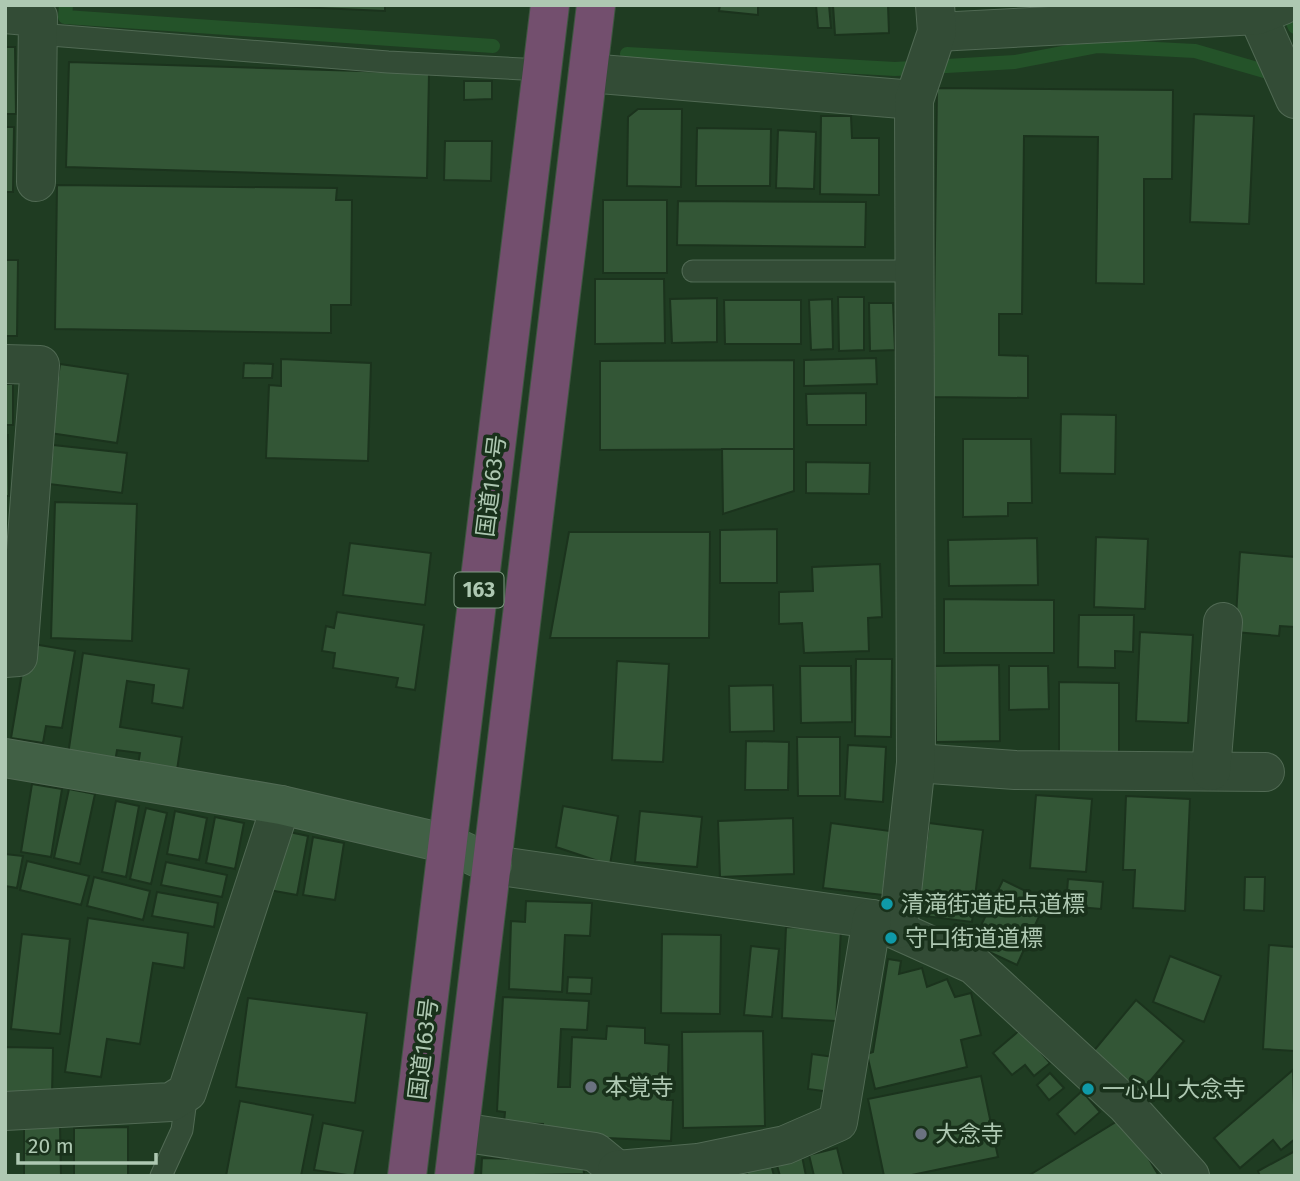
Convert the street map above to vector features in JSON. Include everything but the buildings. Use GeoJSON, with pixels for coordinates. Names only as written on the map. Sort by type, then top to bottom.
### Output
{"type":"FeatureCollection","features":[{"type":"Feature","properties":{"kind":"highway","name":"国道163号"},"geometry":{"type":"LineString","coordinates":[[407,1176],[550,5]]}},
{"type":"Feature","properties":{"kind":"highway","name":"国道163号"},"geometry":{"type":"LineString","coordinates":[[454,1176],[494,865],[596,5]]}},
{"type":"Feature","properties":{"kind":"street"},"geometry":{"type":"LineString","coordinates":[[460,1132],[595,1152],[617,1173],[698,1163],[773,1148],[838,1122],[885,924],[916,762],[914,100],[936,19],[1265,9],[1295,99]]}},
{"type":"Feature","properties":{"kind":"street"},"geometry":{"type":"LineString","coordinates":[[5,13],[38,17],[36,182]]}},
{"type":"Feature","properties":{"kind":"street"},"geometry":{"type":"LineString","coordinates":[[588,73],[914,100]]}},
{"type":"Feature","properties":{"kind":"street"},"geometry":{"type":"LineString","coordinates":[[5,364],[40,365],[19,657],[5,658]]}},
{"type":"Feature","properties":{"kind":"street"},"geometry":{"type":"LineString","coordinates":[[1211,771],[1223,622]]}},
{"type":"Feature","properties":{"kind":"street"},"geometry":{"type":"LineString","coordinates":[[5,758],[281,805],[448,844],[494,865],[885,924],[974,965],[1126,1105],[1190,1176]]}},
{"type":"Feature","properties":{"kind":"street"},"geometry":{"type":"LineString","coordinates":[[916,762],[1015,770],[1265,772]]}},
{"type":"Feature","properties":{"kind":"street"},"geometry":{"type":"LineString","coordinates":[[5,1111],[171,1102],[187,1092],[281,805]]}},
{"type":"Feature","properties":{"kind":"lane"},"geometry":{"type":"LineString","coordinates":[[38,34],[388,62],[542,70]]}},
{"type":"Feature","properties":{"kind":"lane"},"geometry":{"type":"LineString","coordinates":[[693,271],[916,271]]}},
{"type":"Feature","properties":{"kind":"lane"},"geometry":{"type":"LineString","coordinates":[[162,1176],[182,1130],[187,1092]]}},
{"type":"Feature","properties":{"kind":"waterway"},"geometry":{"type":"LineString","coordinates":[[66,5],[65,17],[493,46]]}},
{"type":"Feature","properties":{"kind":"waterway"},"geometry":{"type":"LineString","coordinates":[[1285,5],[1295,27]]}},
{"type":"Feature","properties":{"kind":"waterway"},"geometry":{"type":"LineString","coordinates":[[627,54],[895,69],[1015,62],[1098,46],[1195,51],[1278,75]]}},
{"type":"Feature","properties":{"kind":"place","name":"清滝街道起点道標"},"geometry":{"type":"Point","coordinates":[887,904]}},
{"type":"Feature","properties":{"kind":"place","name":"守口街道道標"},"geometry":{"type":"Point","coordinates":[891,938]}},
{"type":"Feature","properties":{"kind":"place","name":"本覚寺"},"geometry":{"type":"Point","coordinates":[591,1087]}},
{"type":"Feature","properties":{"kind":"place","name":"一心山 大念寺"},"geometry":{"type":"Point","coordinates":[1088,1089]}},
{"type":"Feature","properties":{"kind":"place","name":"大念寺"},"geometry":{"type":"Point","coordinates":[921,1134]}}]}
